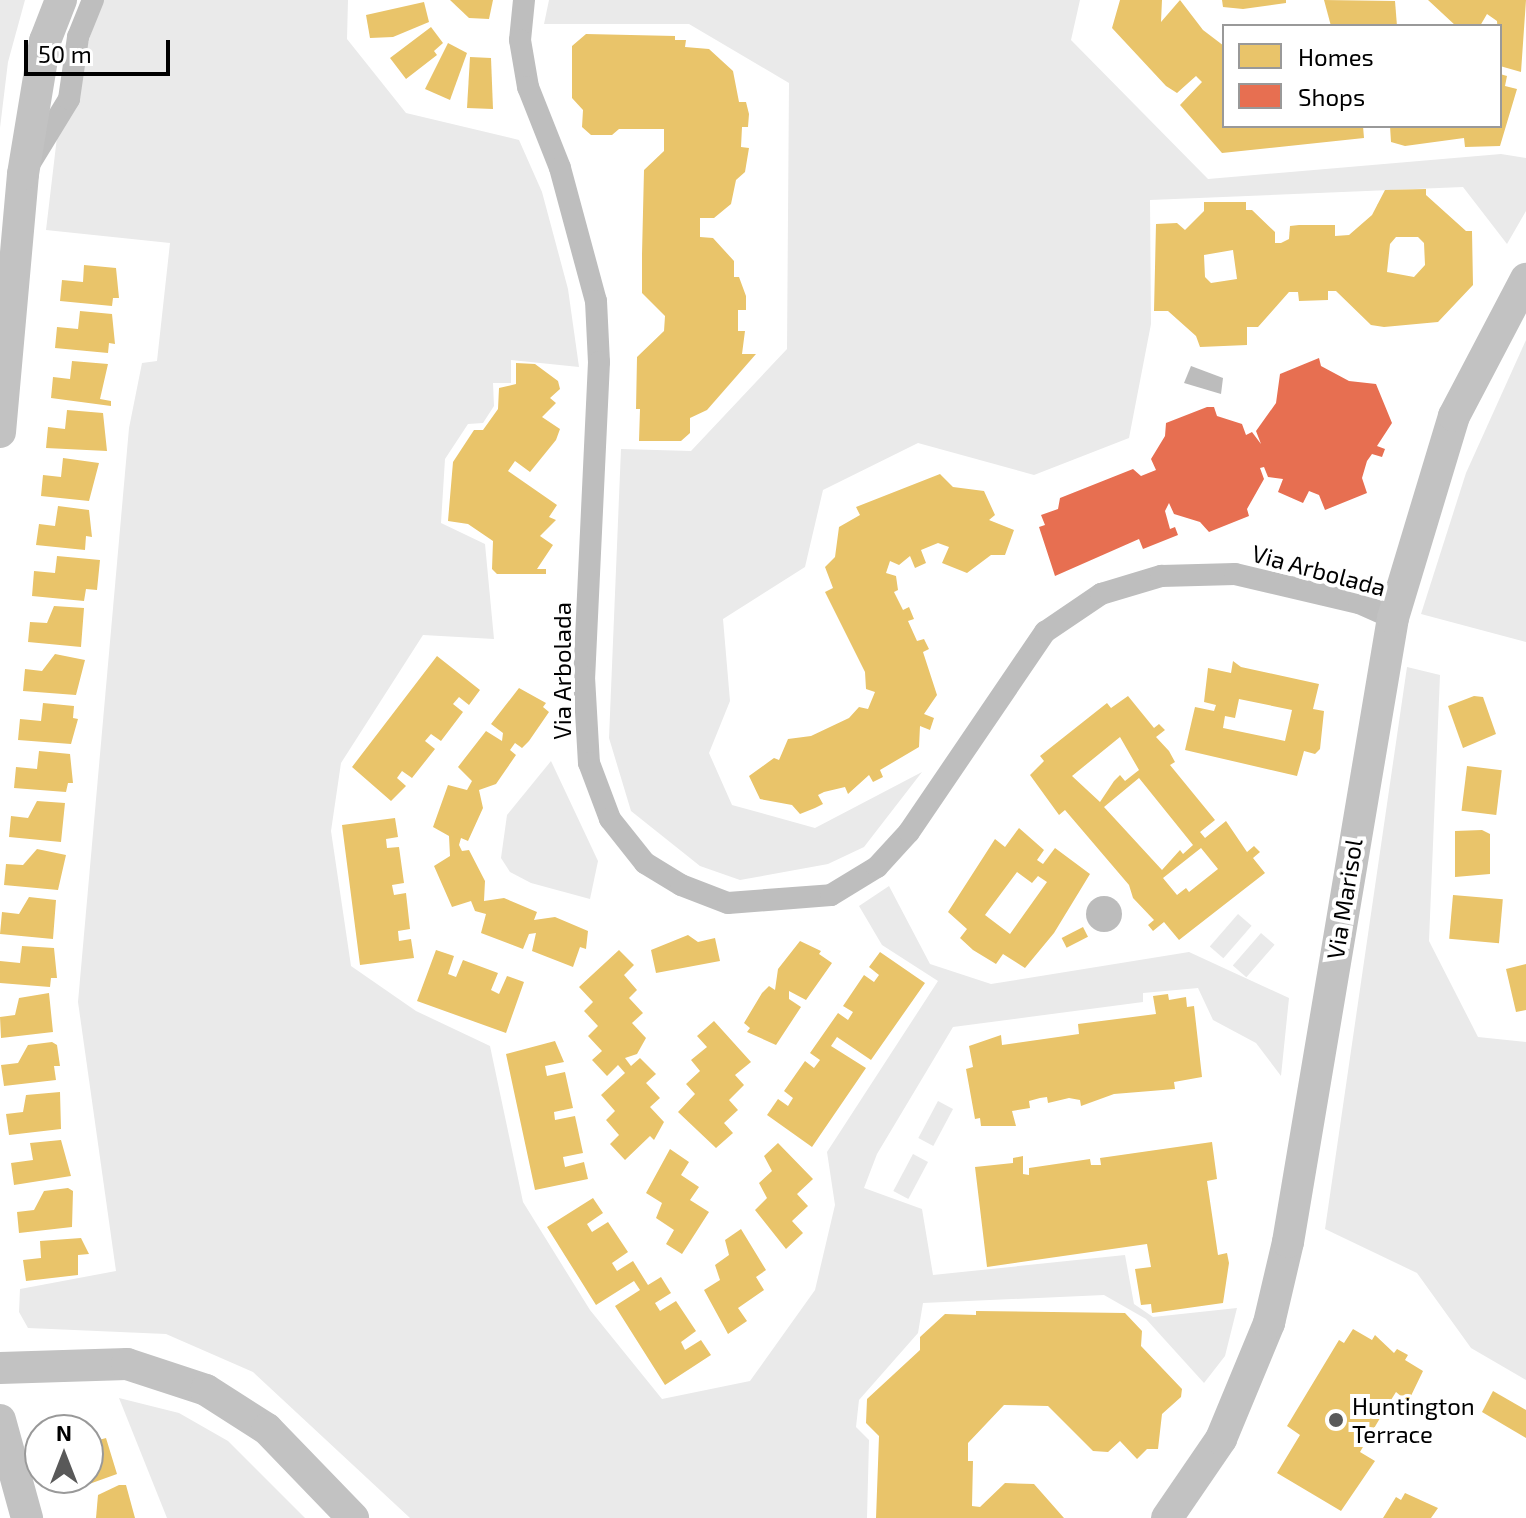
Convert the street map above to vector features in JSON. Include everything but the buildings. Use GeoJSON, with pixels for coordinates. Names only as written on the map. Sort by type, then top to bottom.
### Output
{"type":"FeatureCollection","features":[{"type":"Feature","properties":{"kind":"street"},"geometry":{"type":"LineString","coordinates":[[0,432],[23,174],[45,41],[61,0]]}},
{"type":"Feature","properties":{"kind":"street"},"geometry":{"type":"LineString","coordinates":[[23,174],[69,99],[78,37],[93,0]]}},
{"type":"Feature","properties":{"kind":"street","name":"Via Arbolada"},"geometry":{"type":"LineString","coordinates":[[524,0],[520,40],[528,87],[560,168],[596,301],[599,378],[584,677],[589,763],[610,819],[645,863],[681,885],[728,903],[831,895],[877,867],[909,832],[1045,632],[1101,594],[1161,576],[1235,574],[1359,603],[1393,618]]}},
{"type":"Feature","properties":{"kind":"street","name":"Via Marisol"},"geometry":{"type":"LineString","coordinates":[[1167,1518],[1221,1439],[1269,1323],[1288,1242],[1393,618],[1454,416],[1526,279]]}},
{"type":"Feature","properties":{"kind":"street"},"geometry":{"type":"LineString","coordinates":[[0,1368],[127,1364],[206,1390],[259,1422],[353,1518]]}},
{"type":"Feature","properties":{"kind":"street"},"geometry":{"type":"LineString","coordinates":[[0,1420],[27,1518]]}},
{"type":"Feature","properties":{"kind":"shaded area"},"geometry":{"type":"Polygon","coordinates":[[[0,0],[25,0],[8,62],[0,128],[0,0]]]}},
{"type":"Feature","properties":{"kind":"shaded area"},"geometry":{"type":"Polygon","coordinates":[[[102,0],[348,0],[347,39],[406,113],[519,140],[542,192],[568,289],[579,367],[511,360],[511,383],[493,383],[494,406],[483,423],[468,424],[445,459],[441,523],[485,544],[494,639],[423,635],[341,763],[331,831],[351,966],[416,1011],[490,1046],[523,1202],[590,1310],[662,1399],[750,1381],[815,1290],[835,1205],[827,1152],[938,981],[882,945],[859,906],[889,886],[930,964],[991,984],[1189,952],[1289,998],[1281,1076],[1256,1043],[1213,1020],[1198,988],[1143,993],[1143,1002],[953,1027],[877,1154],[864,1188],[922,1209],[933,1275],[1125,1255],[1134,1304],[1153,1317],[1237,1308],[1225,1356],[1204,1383],[1146,1319],[1104,1295],[923,1303],[918,1333],[859,1400],[856,1427],[869,1440],[867,1518],[410,1518],[253,1372],[166,1334],[28,1328],[19,1312],[20,1289],[116,1271],[78,1002],[129,428],[142,363],[157,361],[170,243],[46,230],[57,137],[102,0]]]}},
{"type":"Feature","properties":{"kind":"shaded area"},"geometry":{"type":"Polygon","coordinates":[[[549,0],[1080,0],[1071,40],[1208,179],[1501,154],[1526,158],[1526,211],[1507,244],[1463,187],[1150,200],[1151,324],[1129,438],[1034,475],[918,443],[823,490],[805,567],[723,619],[730,701],[709,753],[732,805],[815,828],[922,772],[864,847],[828,864],[740,880],[700,866],[631,811],[609,738],[621,449],[691,451],[787,349],[789,83],[689,24],[544,24],[549,0]]]}},
{"type":"Feature","properties":{"kind":"shaded area"},"geometry":{"type":"Polygon","coordinates":[[[1526,340],[1526,642],[1421,614],[1466,473],[1526,340]]]}},
{"type":"Feature","properties":{"kind":"shaded area"},"geometry":{"type":"Polygon","coordinates":[[[1191,366],[1223,378],[1221,394],[1184,383],[1191,366]]]}},
{"type":"Feature","properties":{"kind":"shaded area"},"geometry":{"type":"Polygon","coordinates":[[[1407,667],[1440,675],[1429,941],[1478,1037],[1526,1042],[1526,1380],[1471,1348],[1417,1273],[1325,1229],[1407,667]]]}},
{"type":"Feature","properties":{"kind":"shaded area"},"geometry":{"type":"Polygon","coordinates":[[[551,761],[598,861],[590,899],[531,883],[510,872],[501,858],[507,815],[551,761]]]}},
{"type":"Feature","properties":{"kind":"shaded area"},"geometry":{"type":"Polygon","coordinates":[[[1104,896],[1116,902],[1122,914],[1116,926],[1104,932],[1092,926],[1086,914],[1092,902],[1104,896]]]}},
{"type":"Feature","properties":{"kind":"shaded area"},"geometry":{"type":"Polygon","coordinates":[[[1238,914],[1252,926],[1223,958],[1210,946],[1238,914]]]}},
{"type":"Feature","properties":{"kind":"shaded area"},"geometry":{"type":"Polygon","coordinates":[[[1261,933],[1275,945],[1246,977],[1233,965],[1261,933]]]}},
{"type":"Feature","properties":{"kind":"shaded area"},"geometry":{"type":"Polygon","coordinates":[[[938,1101],[953,1109],[933,1146],[918,1138],[938,1101]]]}},
{"type":"Feature","properties":{"kind":"shaded area"},"geometry":{"type":"Polygon","coordinates":[[[913,1154],[928,1162],[908,1199],[893,1191],[913,1154]]]}},
{"type":"Feature","properties":{"kind":"shaded area"},"geometry":{"type":"Polygon","coordinates":[[[119,1398],[179,1413],[228,1441],[305,1518],[167,1518],[119,1398]]]}},
{"type":"Feature","properties":{"kind":"place","name":"Huntington Terrace"},"geometry":{"type":"Point","coordinates":[1336,1420]}}]}
